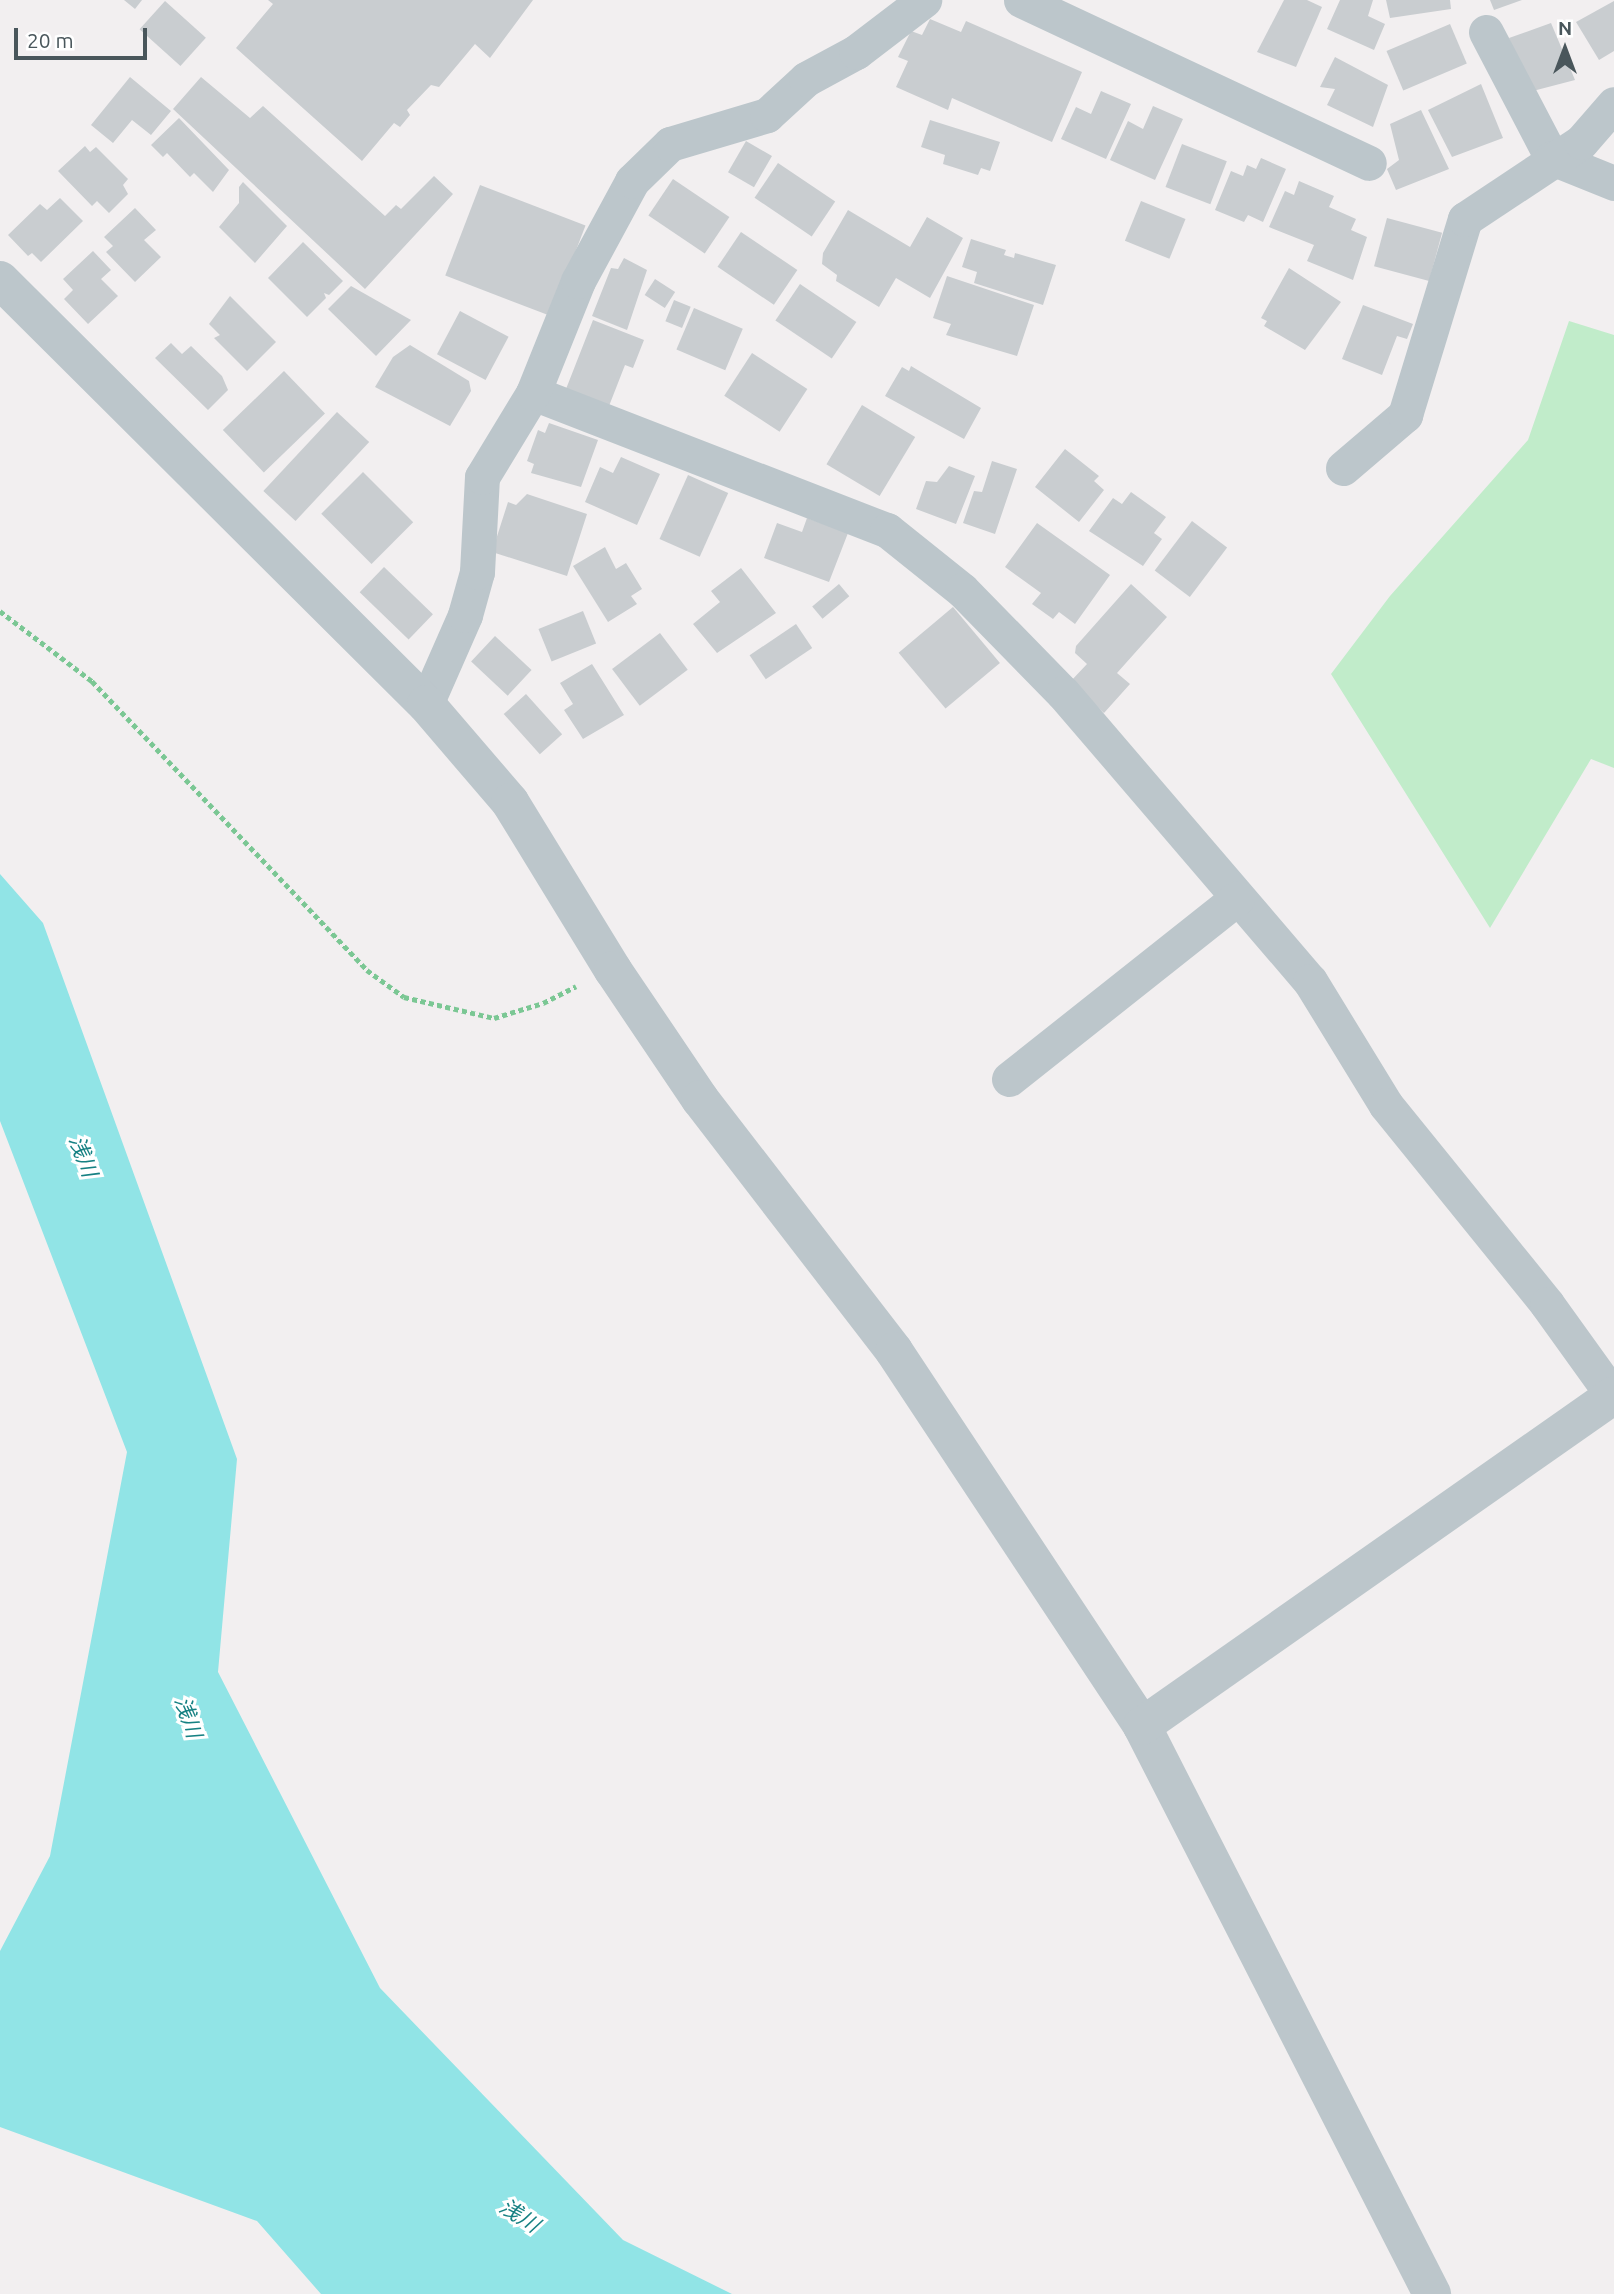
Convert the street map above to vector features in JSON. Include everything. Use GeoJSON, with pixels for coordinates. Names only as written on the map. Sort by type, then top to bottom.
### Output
{"type":"FeatureCollection","features":[{"type":"Feature","properties":{"kind":"street"},"geometry":{"type":"LineString","coordinates":[[426,705],[465,615],[477,572],[482,477],[533,393],[578,281],[632,181],[670,144],[767,116],[806,79],[856,52],[924,0]]}},
{"type":"Feature","properties":{"kind":"street"},"geometry":{"type":"LineString","coordinates":[[1021,0],[1369,163]]}},
{"type":"Feature","properties":{"kind":"street"},"geometry":{"type":"LineString","coordinates":[[1486,32],[1552,158],[1614,183]]}},
{"type":"Feature","properties":{"kind":"street"},"geometry":{"type":"LineString","coordinates":[[1343,468],[1405,415],[1465,219],[1552,158],[1581,142],[1614,104]]}},
{"type":"Feature","properties":{"kind":"street"},"geometry":{"type":"LineString","coordinates":[[0,280],[426,705],[510,802],[613,970],[700,1099],[894,1351],[1142,1726],[1432,2294]]}},
{"type":"Feature","properties":{"kind":"street"},"geometry":{"type":"LineString","coordinates":[[533,393],[887,530],[962,590],[1063,693],[1310,981],[1386,1105],[1547,1304],[1614,1395],[1142,1726]]}},
{"type":"Feature","properties":{"kind":"street"},"geometry":{"type":"LineString","coordinates":[[1009,1079],[1237,898]]}},
{"type":"Feature","properties":{"kind":"path"},"geometry":{"type":"LineString","coordinates":[[0,611],[92,681],[367,970],[404,997],[494,1018],[543,1003],[613,970]]}},
{"type":"Feature","properties":{"kind":"green space"},"geometry":{"type":"Polygon","coordinates":[[[1569,321],[1614,335],[1614,768],[1591,759],[1490,928],[1331,674],[1390,596],[1528,440],[1569,321]]]}},
{"type":"Feature","properties":{"kind":"water","name":"浅川"},"geometry":{"type":"Polygon","coordinates":[[[0,874],[43,923],[237,1459],[218,1672],[380,1988],[623,2240],[732,2294],[321,2294],[257,2221],[0,2127],[0,1951],[50,1856],[127,1452],[0,1121],[0,874]]]}},
{"type":"Feature","properties":{"kind":"building"},"geometry":{"type":"Polygon","coordinates":[[[124,0],[142,0],[135,9],[124,0]]]}},
{"type":"Feature","properties":{"kind":"building"},"geometry":{"type":"Polygon","coordinates":[[[268,0],[533,0],[490,58],[475,44],[439,87],[431,85],[407,110],[410,115],[400,127],[394,123],[362,161],[236,48],[273,4],[268,0]]]}},
{"type":"Feature","properties":{"kind":"building"},"geometry":{"type":"Polygon","coordinates":[[[1284,0],[1307,0],[1322,7],[1296,67],[1257,52],[1284,0]]]}},
{"type":"Feature","properties":{"kind":"building"},"geometry":{"type":"Polygon","coordinates":[[[1340,0],[1373,0],[1368,16],[1385,24],[1374,50],[1327,29],[1340,0]]]}},
{"type":"Feature","properties":{"kind":"building"},"geometry":{"type":"Polygon","coordinates":[[[1386,0],[1450,0],[1451,9],[1390,18],[1386,0]]]}},
{"type":"Feature","properties":{"kind":"building"},"geometry":{"type":"Polygon","coordinates":[[[1490,0],[1522,0],[1494,10],[1490,0]]]}},
{"type":"Feature","properties":{"kind":"building"},"geometry":{"type":"Polygon","coordinates":[[[165,1],[206,38],[180,66],[140,29],[165,1]]]}},
{"type":"Feature","properties":{"kind":"building"},"geometry":{"type":"Polygon","coordinates":[[[1614,1],[1614,51],[1599,60],[1576,22],[1614,1]]]}},
{"type":"Feature","properties":{"kind":"building"},"geometry":{"type":"Polygon","coordinates":[[[930,19],[961,32],[966,21],[1082,72],[1052,142],[952,98],[948,110],[896,87],[908,61],[898,57],[911,31],[922,35],[930,19]]]}},
{"type":"Feature","properties":{"kind":"building"},"geometry":{"type":"Polygon","coordinates":[[[1551,23],[1575,80],[1529,92],[1509,38],[1551,23]]]}},
{"type":"Feature","properties":{"kind":"building"},"geometry":{"type":"Polygon","coordinates":[[[1450,24],[1467,64],[1403,91],[1386,51],[1450,24]]]}},
{"type":"Feature","properties":{"kind":"building"},"geometry":{"type":"Polygon","coordinates":[[[1335,57],[1388,85],[1373,127],[1327,105],[1335,89],[1320,87],[1335,57]]]}},
{"type":"Feature","properties":{"kind":"building"},"geometry":{"type":"Polygon","coordinates":[[[130,77],[171,111],[151,135],[132,120],[113,143],[91,125],[130,77]]]}},
{"type":"Feature","properties":{"kind":"building"},"geometry":{"type":"Polygon","coordinates":[[[201,77],[250,118],[263,106],[385,216],[396,205],[401,209],[434,176],[453,194],[365,289],[173,109],[201,77]]]}},
{"type":"Feature","properties":{"kind":"building"},"geometry":{"type":"Polygon","coordinates":[[[1481,84],[1503,138],[1452,157],[1428,110],[1481,84]]]}},
{"type":"Feature","properties":{"kind":"building"},"geometry":{"type":"Polygon","coordinates":[[[1101,91],[1131,104],[1106,159],[1061,139],[1076,107],[1091,114],[1101,91]]]}},
{"type":"Feature","properties":{"kind":"building"},"geometry":{"type":"Polygon","coordinates":[[[1153,106],[1183,119],[1155,180],[1110,160],[1128,121],[1143,129],[1153,106]]]}},
{"type":"Feature","properties":{"kind":"building"},"geometry":{"type":"Polygon","coordinates":[[[1421,110],[1449,169],[1396,190],[1387,169],[1399,160],[1390,124],[1421,110]]]}},
{"type":"Feature","properties":{"kind":"building"},"geometry":{"type":"Polygon","coordinates":[[[179,118],[229,170],[213,192],[194,173],[190,177],[167,153],[163,157],[151,145],[179,118]]]}},
{"type":"Feature","properties":{"kind":"building"},"geometry":{"type":"Polygon","coordinates":[[[930,120],[1000,142],[990,171],[981,168],[978,175],[943,164],[945,155],[921,147],[930,120]]]}},
{"type":"Feature","properties":{"kind":"building"},"geometry":{"type":"Polygon","coordinates":[[[746,141],[772,156],[754,187],[728,172],[746,141]]]}},
{"type":"Feature","properties":{"kind":"building"},"geometry":{"type":"Polygon","coordinates":[[[1182,144],[1227,161],[1210,204],[1166,187],[1182,144]]]}},
{"type":"Feature","properties":{"kind":"building"},"geometry":{"type":"Polygon","coordinates":[[[85,146],[90,152],[96,147],[128,179],[123,185],[128,194],[109,213],[97,201],[92,206],[58,171],[85,146]]]}},
{"type":"Feature","properties":{"kind":"building"},"geometry":{"type":"Polygon","coordinates":[[[1261,158],[1286,169],[1263,222],[1248,215],[1244,222],[1215,210],[1231,171],[1243,176],[1247,165],[1256,169],[1261,158]]]}},
{"type":"Feature","properties":{"kind":"building"},"geometry":{"type":"Polygon","coordinates":[[[778,163],[835,202],[812,236],[755,198],[778,163]]]}},
{"type":"Feature","properties":{"kind":"building"},"geometry":{"type":"Polygon","coordinates":[[[673,179],[729,217],[705,254],[648,215],[673,179]]]}},
{"type":"Feature","properties":{"kind":"building"},"geometry":{"type":"Polygon","coordinates":[[[1299,181],[1334,196],[1329,207],[1356,219],[1351,230],[1367,237],[1353,280],[1307,261],[1314,245],[1269,227],[1285,191],[1294,195],[1299,181]]]}},
{"type":"Feature","properties":{"kind":"building"},"geometry":{"type":"Polygon","coordinates":[[[243,182],[287,226],[255,263],[219,227],[239,203],[239,187],[243,182]]]}},
{"type":"Feature","properties":{"kind":"building"},"geometry":{"type":"Polygon","coordinates":[[[480,185],[585,225],[551,316],[445,276],[480,185]]]}},
{"type":"Feature","properties":{"kind":"building"},"geometry":{"type":"Polygon","coordinates":[[[60,198],[83,221],[41,262],[32,253],[28,256],[8,235],[40,204],[47,210],[60,198]]]}},
{"type":"Feature","properties":{"kind":"building"},"geometry":{"type":"Polygon","coordinates":[[[1141,201],[1186,219],[1169,259],[1125,241],[1141,201]]]}},
{"type":"Feature","properties":{"kind":"building"},"geometry":{"type":"Polygon","coordinates":[[[135,208],[156,230],[144,240],[161,257],[135,282],[106,252],[113,246],[104,237],[135,208]]]}},
{"type":"Feature","properties":{"kind":"building"},"geometry":{"type":"Polygon","coordinates":[[[848,210],[910,247],[927,217],[963,238],[930,298],[896,278],[879,307],[836,281],[837,275],[822,264],[823,253],[848,210]]]}},
{"type":"Feature","properties":{"kind":"building"},"geometry":{"type":"Polygon","coordinates":[[[1387,218],[1442,233],[1429,281],[1374,266],[1387,218]]]}},
{"type":"Feature","properties":{"kind":"building"},"geometry":{"type":"Polygon","coordinates":[[[741,232],[797,270],[774,305],[718,267],[741,232]]]}},
{"type":"Feature","properties":{"kind":"building"},"geometry":{"type":"Polygon","coordinates":[[[971,239],[1006,250],[1004,255],[1014,258],[1015,253],[1056,265],[1043,305],[974,283],[977,272],[962,267],[971,239]]]}},
{"type":"Feature","properties":{"kind":"building"},"geometry":{"type":"Polygon","coordinates":[[[303,242],[343,281],[329,295],[324,293],[326,298],[307,317],[268,278],[303,242]]]}},
{"type":"Feature","properties":{"kind":"building"},"geometry":{"type":"Polygon","coordinates":[[[93,251],[111,270],[101,279],[118,296],[88,324],[64,299],[73,290],[63,279],[93,251]]]}},
{"type":"Feature","properties":{"kind":"building"},"geometry":{"type":"Polygon","coordinates":[[[624,258],[647,270],[627,330],[592,316],[611,268],[618,269],[624,258]]]}},
{"type":"Feature","properties":{"kind":"building"},"geometry":{"type":"Polygon","coordinates":[[[1289,268],[1341,302],[1305,350],[1264,326],[1267,321],[1261,318],[1289,268]]]}},
{"type":"Feature","properties":{"kind":"building"},"geometry":{"type":"Polygon","coordinates":[[[947,276],[1034,305],[1017,356],[946,335],[951,324],[933,318],[947,276]]]}},
{"type":"Feature","properties":{"kind":"building"},"geometry":{"type":"Polygon","coordinates":[[[655,279],[675,292],[665,308],[645,295],[655,279]]]}},
{"type":"Feature","properties":{"kind":"building"},"geometry":{"type":"Polygon","coordinates":[[[800,284],[856,322],[832,359],[775,320],[800,284]]]}},
{"type":"Feature","properties":{"kind":"building"},"geometry":{"type":"Polygon","coordinates":[[[351,286],[411,320],[376,356],[328,309],[351,286]]]}},
{"type":"Feature","properties":{"kind":"building"},"geometry":{"type":"Polygon","coordinates":[[[230,296],[276,342],[247,371],[214,338],[220,335],[209,324],[230,296]]]}},
{"type":"Feature","properties":{"kind":"building"},"geometry":{"type":"Polygon","coordinates":[[[674,300],[691,307],[682,328],[665,321],[674,300]]]}},
{"type":"Feature","properties":{"kind":"building"},"geometry":{"type":"Polygon","coordinates":[[[1363,305],[1413,324],[1407,339],[1397,336],[1382,375],[1342,359],[1363,305]]]}},
{"type":"Feature","properties":{"kind":"building"},"geometry":{"type":"Polygon","coordinates":[[[694,308],[743,329],[725,370],[676,349],[694,308]]]}},
{"type":"Feature","properties":{"kind":"building"},"geometry":{"type":"Polygon","coordinates":[[[460,311],[509,337],[486,380],[437,354],[460,311]]]}},
{"type":"Feature","properties":{"kind":"building"},"geometry":{"type":"Polygon","coordinates":[[[593,320],[644,340],[633,368],[625,365],[609,406],[566,389],[593,320]]]}},
{"type":"Feature","properties":{"kind":"building"},"geometry":{"type":"Polygon","coordinates":[[[171,343],[182,354],[191,346],[222,376],[228,390],[208,410],[155,358],[171,343]]]}},
{"type":"Feature","properties":{"kind":"building"},"geometry":{"type":"Polygon","coordinates":[[[410,345],[469,381],[471,391],[450,426],[375,387],[393,357],[410,345]]]}},
{"type":"Feature","properties":{"kind":"building"},"geometry":{"type":"Polygon","coordinates":[[[752,353],[807,389],[780,432],[724,396],[752,353]]]}},
{"type":"Feature","properties":{"kind":"building"},"geometry":{"type":"Polygon","coordinates":[[[911,366],[981,408],[964,439],[885,396],[902,367],[909,371],[911,366]]]}},
{"type":"Feature","properties":{"kind":"building"},"geometry":{"type":"Polygon","coordinates":[[[284,371],[325,413],[264,472],[223,430],[284,371]]]}},
{"type":"Feature","properties":{"kind":"building"},"geometry":{"type":"Polygon","coordinates":[[[862,405],[915,437],[880,496],[826,464],[862,405]]]}},
{"type":"Feature","properties":{"kind":"building"},"geometry":{"type":"Polygon","coordinates":[[[337,412],[369,442],[296,521],[263,491],[337,412]]]}},
{"type":"Feature","properties":{"kind":"building"},"geometry":{"type":"Polygon","coordinates":[[[549,423],[598,440],[581,487],[531,473],[534,464],[527,461],[538,430],[545,433],[549,423]]]}},
{"type":"Feature","properties":{"kind":"building"},"geometry":{"type":"Polygon","coordinates":[[[1065,449],[1099,476],[1094,481],[1104,490],[1079,522],[1035,487],[1065,449]]]}},
{"type":"Feature","properties":{"kind":"building"},"geometry":{"type":"Polygon","coordinates":[[[621,457],[660,474],[637,525],[585,502],[600,467],[613,473],[621,457]]]}},
{"type":"Feature","properties":{"kind":"building"},"geometry":{"type":"Polygon","coordinates":[[[992,461],[1017,469],[995,534],[963,523],[974,491],[982,492],[992,461]]]}},
{"type":"Feature","properties":{"kind":"building"},"geometry":{"type":"Polygon","coordinates":[[[949,466],[975,476],[956,524],[916,509],[926,481],[937,482],[949,466]]]}},
{"type":"Feature","properties":{"kind":"building"},"geometry":{"type":"Polygon","coordinates":[[[363,472],[413,522],[371,564],[321,514],[363,472]]]}},
{"type":"Feature","properties":{"kind":"building"},"geometry":{"type":"Polygon","coordinates":[[[688,475],[728,493],[700,557],[660,539],[688,475]]]}},
{"type":"Feature","properties":{"kind":"building"},"geometry":{"type":"Polygon","coordinates":[[[1131,492],[1166,517],[1154,533],[1162,539],[1143,566],[1089,531],[1113,498],[1122,504],[1131,492]]]}},
{"type":"Feature","properties":{"kind":"building"},"geometry":{"type":"Polygon","coordinates":[[[527,494],[587,514],[567,576],[492,552],[508,502],[516,505],[527,494]]]}},
{"type":"Feature","properties":{"kind":"building"},"geometry":{"type":"Polygon","coordinates":[[[807,518],[848,533],[829,582],[764,558],[777,523],[802,532],[807,518]]]}},
{"type":"Feature","properties":{"kind":"building"},"geometry":{"type":"Polygon","coordinates":[[[1192,521],[1227,547],[1190,597],[1155,571],[1192,521]]]}},
{"type":"Feature","properties":{"kind":"building"},"geometry":{"type":"Polygon","coordinates":[[[1037,523],[1110,575],[1075,624],[1059,612],[1053,619],[1032,604],[1041,593],[1005,567],[1037,523]]]}},
{"type":"Feature","properties":{"kind":"building"},"geometry":{"type":"Polygon","coordinates":[[[605,547],[616,569],[626,563],[642,589],[631,596],[637,604],[608,622],[573,566],[605,547]]]}},
{"type":"Feature","properties":{"kind":"building"},"geometry":{"type":"Polygon","coordinates":[[[384,567],[433,614],[409,639],[360,592],[384,567]]]}},
{"type":"Feature","properties":{"kind":"building"},"geometry":{"type":"Polygon","coordinates":[[[741,568],[776,613],[717,653],[693,624],[720,602],[711,591],[741,568]]]}},
{"type":"Feature","properties":{"kind":"building"},"geometry":{"type":"Polygon","coordinates":[[[839,584],[849,596],[822,619],[812,606],[839,584]]]}},
{"type":"Feature","properties":{"kind":"building"},"geometry":{"type":"Polygon","coordinates":[[[1131,584],[1167,617],[1117,673],[1130,684],[1104,713],[1070,682],[1087,664],[1075,653],[1076,646],[1131,584]]]}},
{"type":"Feature","properties":{"kind":"building"},"geometry":{"type":"Polygon","coordinates":[[[953,607],[1000,663],[946,709],[899,653],[953,607]]]}},
{"type":"Feature","properties":{"kind":"building"},"geometry":{"type":"Polygon","coordinates":[[[583,611],[596,643],[552,661],[538,629],[583,611]]]}},
{"type":"Feature","properties":{"kind":"building"},"geometry":{"type":"Polygon","coordinates":[[[796,624],[812,648],[766,679],[750,655],[796,624]]]}},
{"type":"Feature","properties":{"kind":"building"},"geometry":{"type":"Polygon","coordinates":[[[660,633],[688,670],[640,706],[612,669],[660,633]]]}},
{"type":"Feature","properties":{"kind":"building"},"geometry":{"type":"Polygon","coordinates":[[[495,636],[532,670],[508,696],[471,662],[495,636]]]}},
{"type":"Feature","properties":{"kind":"building"},"geometry":{"type":"Polygon","coordinates":[[[592,664],[624,715],[583,739],[564,710],[573,704],[560,683],[592,664]]]}},
{"type":"Feature","properties":{"kind":"building"},"geometry":{"type":"Polygon","coordinates":[[[526,694],[562,734],[540,754],[504,714],[526,694]]]}}]}
